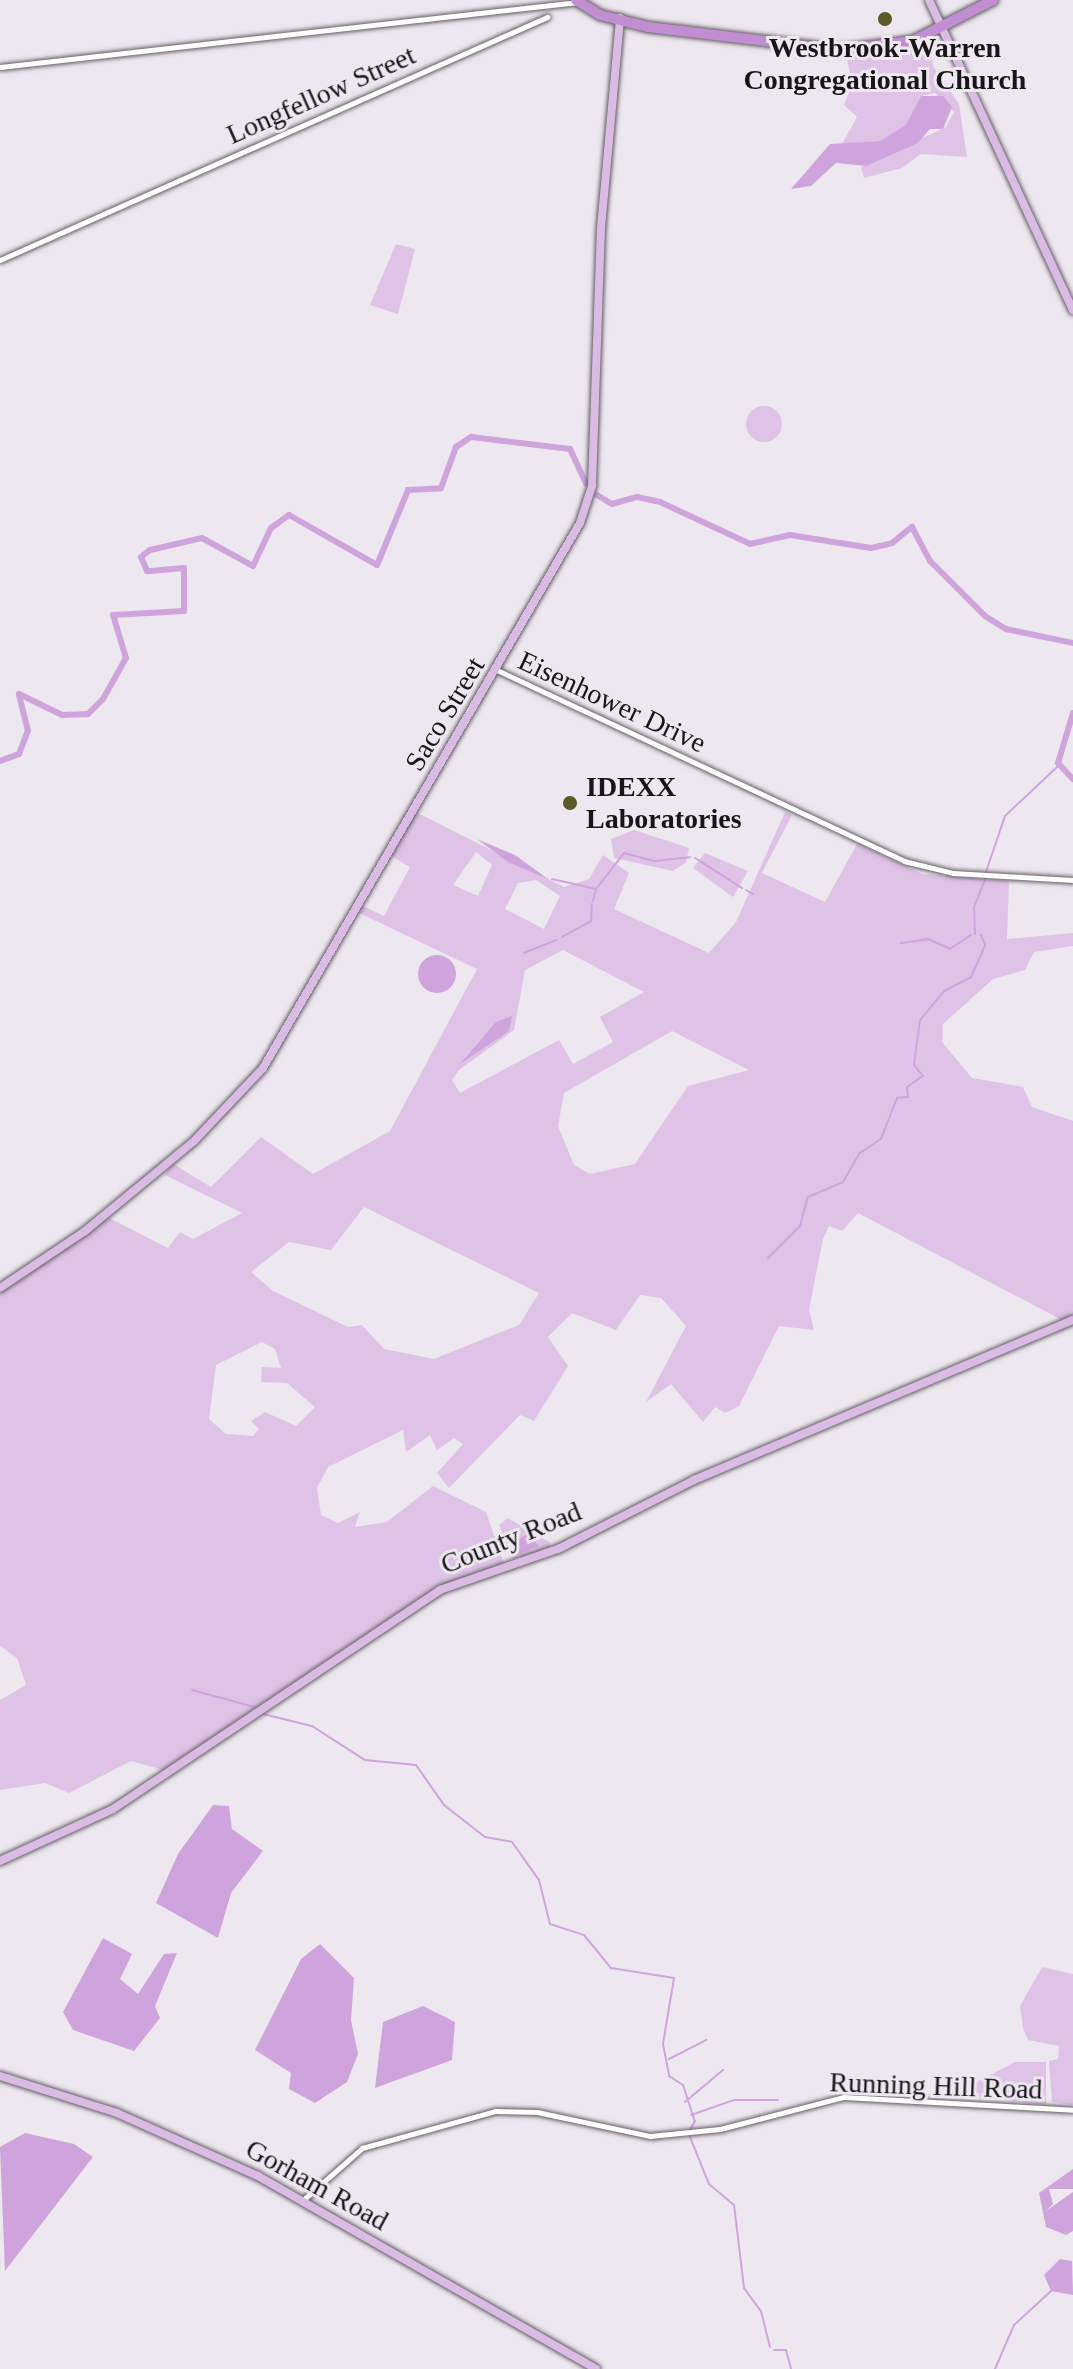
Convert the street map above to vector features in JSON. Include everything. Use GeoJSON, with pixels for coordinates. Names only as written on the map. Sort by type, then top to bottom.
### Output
{"type":"FeatureCollection","features":[{"type":"Feature","properties":{"kind":"highway"},"geometry":{"type":"LineString","coordinates":[[581,0],[620,20],[850,45],[941,27],[993,0]]}},
{"type":"Feature","properties":{"kind":"highway"},"geometry":{"type":"LineString","coordinates":[[941,27],[983,0]]}},
{"type":"Feature","properties":{"kind":"main road"},"geometry":{"type":"LineString","coordinates":[[929,0],[1073,310]]}},
{"type":"Feature","properties":{"kind":"main road","name":"Saco Street"},"geometry":{"type":"LineString","coordinates":[[0,1288],[85,1231],[194,1141],[263,1068],[497,670],[591,494],[602,220],[620,20]]}},
{"type":"Feature","properties":{"kind":"main road","name":"County Road"},"geometry":{"type":"LineString","coordinates":[[0,1861],[113,1809],[440,1590],[558,1549],[669,1491],[1073,1320]]}},
{"type":"Feature","properties":{"kind":"main road","name":"Gorham Road"},"geometry":{"type":"LineString","coordinates":[[0,2076],[134,2120],[303,2200],[596,2369]]}},
{"type":"Feature","properties":{"kind":"street"},"geometry":{"type":"LineString","coordinates":[[0,67],[522,12],[581,0]]}},
{"type":"Feature","properties":{"kind":"street"},"geometry":{"type":"LineString","coordinates":[[515,30],[522,12]]}},
{"type":"Feature","properties":{"kind":"street","name":"Longfellow Street"},"geometry":{"type":"LineString","coordinates":[[0,260],[547,17]]}},
{"type":"Feature","properties":{"kind":"street","name":"Eisenhower Drive"},"geometry":{"type":"LineString","coordinates":[[497,670],[904,861],[953,873],[1073,880]]}},
{"type":"Feature","properties":{"kind":"street","name":"Running Hill Road"},"geometry":{"type":"LineString","coordinates":[[303,2200],[358,2150],[492,2111],[532,2111],[655,2136],[720,2129],[846,2097],[1073,2110]]}},
{"type":"Feature","properties":{"kind":"shaded area"},"geometry":{"type":"Polygon","coordinates":[[[930,42],[933,66],[959,104],[967,157],[921,154],[902,168],[864,178],[861,167],[946,127],[954,112],[935,93],[921,96],[907,125],[880,141],[842,144],[857,117],[844,105],[852,84],[846,53],[930,42]]]}},
{"type":"Feature","properties":{"kind":"shaded area"},"geometry":{"type":"Polygon","coordinates":[[[921,96],[943,96],[952,107],[943,129],[930,129],[918,143],[866,166],[836,163],[811,186],[791,189],[830,144],[880,141],[906,125],[921,96]]]}},
{"type":"Feature","properties":{"kind":"shaded area"},"geometry":{"type":"Polygon","coordinates":[[[396,244],[415,249],[398,314],[370,305],[396,244]]]}},
{"type":"Feature","properties":{"kind":"shaded area"},"geometry":{"type":"Polygon","coordinates":[[[764,406],[776,412],[782,424],[776,436],[764,442],[752,436],[746,424],[752,412],[764,406]]]}},
{"type":"Feature","properties":{"kind":"shaded area"},"geometry":{"type":"Polygon","coordinates":[[[412,810],[564,887],[589,879],[603,855],[629,873],[614,909],[709,953],[736,922],[785,812],[792,815],[762,873],[825,902],[857,844],[923,874],[1009,881],[1007,939],[1073,933],[1073,946],[1034,952],[1025,970],[993,979],[943,1024],[942,1042],[972,1078],[1023,1087],[1032,1107],[1073,1121],[1073,1315],[1062,1320],[858,1213],[842,1231],[829,1226],[823,1239],[809,1310],[814,1330],[779,1326],[739,1406],[725,1413],[715,1407],[703,1422],[671,1384],[646,1402],[686,1326],[661,1298],[640,1295],[616,1330],[572,1313],[548,1337],[568,1366],[534,1421],[520,1415],[449,1488],[437,1473],[463,1444],[454,1438],[437,1450],[430,1435],[406,1452],[403,1430],[328,1467],[317,1488],[321,1515],[338,1523],[360,1512],[355,1527],[387,1522],[433,1486],[486,1512],[504,1564],[425,1596],[163,1770],[131,1761],[69,1793],[45,1783],[0,1790],[0,1700],[26,1685],[17,1658],[0,1646],[0,1291],[107,1217],[168,1248],[180,1232],[193,1239],[242,1213],[165,1175],[172,1163],[211,1187],[261,1137],[313,1174],[390,1131],[477,969],[357,912],[361,905],[384,916],[410,867],[386,853],[412,810]],[[476,852],[453,885],[478,896],[492,865],[476,852]],[[536,880],[518,883],[505,909],[544,929],[560,896],[536,880]],[[563,950],[525,970],[514,1030],[459,1070],[452,1080],[460,1093],[559,1040],[573,1064],[613,1042],[600,1017],[644,992],[563,950]],[[672,1031],[564,1093],[558,1126],[574,1165],[590,1174],[635,1164],[688,1086],[749,1070],[672,1031]],[[364,1207],[331,1250],[289,1242],[251,1272],[273,1291],[348,1327],[362,1325],[384,1349],[434,1359],[519,1325],[539,1293],[364,1207]],[[262,1342],[216,1365],[209,1419],[226,1434],[253,1436],[259,1429],[251,1421],[265,1412],[296,1426],[315,1407],[287,1383],[261,1382],[262,1367],[281,1368],[275,1349],[262,1342]]]}},
{"type":"Feature","properties":{"kind":"shaded area"},"geometry":{"type":"Polygon","coordinates":[[[634,830],[689,848],[686,862],[673,871],[614,858],[611,839],[634,830]]]}},
{"type":"Feature","properties":{"kind":"shaded area"},"geometry":{"type":"Polygon","coordinates":[[[477,839],[515,855],[548,879],[508,862],[477,839]]]}},
{"type":"Feature","properties":{"kind":"shaded area"},"geometry":{"type":"Polygon","coordinates":[[[705,853],[748,871],[733,897],[693,868],[705,853]]]}},
{"type":"Feature","properties":{"kind":"shaded area"},"geometry":{"type":"Polygon","coordinates":[[[437,955],[450,961],[456,974],[450,987],[437,993],[424,987],[418,974],[424,961],[437,955]]]}},
{"type":"Feature","properties":{"kind":"shaded area"},"geometry":{"type":"Polygon","coordinates":[[[512,1016],[509,1031],[460,1064],[496,1022],[512,1016]]]}},
{"type":"Feature","properties":{"kind":"shaded area"},"geometry":{"type":"Polygon","coordinates":[[[508,1518],[549,1542],[551,1548],[512,1559],[499,1525],[508,1518]]]}},
{"type":"Feature","properties":{"kind":"shaded area"},"geometry":{"type":"Polygon","coordinates":[[[527,1534],[539,1546],[511,1557],[510,1545],[527,1534]]]}},
{"type":"Feature","properties":{"kind":"shaded area"},"geometry":{"type":"Polygon","coordinates":[[[213,1805],[229,1806],[232,1829],[263,1851],[231,1893],[218,1938],[156,1903],[178,1854],[213,1805]]]}},
{"type":"Feature","properties":{"kind":"shaded area"},"geometry":{"type":"Polygon","coordinates":[[[103,1938],[132,1954],[120,1979],[138,1994],[164,1954],[177,1953],[155,2006],[160,2018],[134,2051],[73,2030],[63,2012],[103,1938]]]}},
{"type":"Feature","properties":{"kind":"shaded area"},"geometry":{"type":"Polygon","coordinates":[[[320,1944],[354,1978],[351,2020],[358,2054],[347,2082],[315,2103],[289,2089],[291,2073],[255,2050],[301,1959],[320,1944]]]}},
{"type":"Feature","properties":{"kind":"shaded area"},"geometry":{"type":"Polygon","coordinates":[[[1042,1967],[1073,1974],[1073,2105],[1052,2102],[1049,2061],[1058,2059],[1059,2046],[1028,2040],[1023,2028],[1020,2006],[1042,1967]]]}},
{"type":"Feature","properties":{"kind":"shaded area"},"geometry":{"type":"Polygon","coordinates":[[[423,2006],[455,2022],[452,2060],[375,2088],[383,2022],[423,2006]]]}},
{"type":"Feature","properties":{"kind":"shaded area"},"geometry":{"type":"Polygon","coordinates":[[[1015,2062],[1046,2062],[1046,2105],[972,2096],[977,2082],[1015,2062]]]}},
{"type":"Feature","properties":{"kind":"shaded area"},"geometry":{"type":"Polygon","coordinates":[[[25,2133],[74,2144],[93,2157],[5,2271],[0,2147],[25,2133]]]}},
{"type":"Feature","properties":{"kind":"shaded area"},"geometry":{"type":"Polygon","coordinates":[[[1073,2169],[1073,2189],[1049,2189],[1053,2204],[1046,2211],[1073,2192],[1073,2231],[1066,2235],[1046,2227],[1039,2193],[1073,2169]]]}},
{"type":"Feature","properties":{"kind":"shaded area"},"geometry":{"type":"Polygon","coordinates":[[[1060,2259],[1072,2261],[1073,2295],[1051,2291],[1044,2275],[1060,2259]]]}},
{"type":"Feature","properties":{"kind":"waterway"},"geometry":{"type":"LineString","coordinates":[[0,761],[19,754],[28,731],[19,694],[62,715],[88,714],[103,699],[126,658],[113,615],[184,611],[184,568],[147,571],[141,557],[150,550],[202,538],[253,566],[271,528],[289,515],[377,565],[408,490],[441,488],[456,447],[471,437],[570,449],[586,484]]}},
{"type":"Feature","properties":{"kind":"waterway"},"geometry":{"type":"LineString","coordinates":[[597,495],[612,504],[637,497],[660,502],[750,544],[790,535],[871,548],[892,543],[912,527],[930,561],[985,616],[1006,629],[1073,643]]}},
{"type":"Feature","properties":{"kind":"waterway"},"geometry":{"type":"LineString","coordinates":[[1073,713],[1058,763],[1073,779]]}},
{"type":"Feature","properties":{"kind":"waterway"},"geometry":{"type":"LineString","coordinates":[[986,872],[1005,816],[1058,766]]}},
{"type":"Feature","properties":{"kind":"waterway"},"geometry":{"type":"LineString","coordinates":[[552,879],[596,889],[624,853],[654,861],[690,857]]}},
{"type":"Feature","properties":{"kind":"waterway"},"geometry":{"type":"LineString","coordinates":[[695,858],[742,888]]}},
{"type":"Feature","properties":{"kind":"waterway"},"geometry":{"type":"LineString","coordinates":[[975,934],[974,907],[986,878]]}},
{"type":"Feature","properties":{"kind":"waterway"},"geometry":{"type":"LineString","coordinates":[[593,901],[596,889]]}},
{"type":"Feature","properties":{"kind":"waterway"},"geometry":{"type":"LineString","coordinates":[[746,890],[753,894]]}},
{"type":"Feature","properties":{"kind":"waterway"},"geometry":{"type":"LineString","coordinates":[[562,937],[591,921],[592,904]]}},
{"type":"Feature","properties":{"kind":"waterway"},"geometry":{"type":"LineString","coordinates":[[901,943],[928,939],[950,949],[971,935]]}},
{"type":"Feature","properties":{"kind":"waterway"},"geometry":{"type":"LineString","coordinates":[[768,1258],[800,1226],[808,1197],[843,1182],[860,1153],[881,1139],[897,1098],[908,1097],[907,1087],[923,1076],[914,1065],[920,1020],[944,991],[971,977],[985,945],[981,935]]}},
{"type":"Feature","properties":{"kind":"waterway"},"geometry":{"type":"LineString","coordinates":[[524,953],[557,940]]}},
{"type":"Feature","properties":{"kind":"waterway"},"geometry":{"type":"LineString","coordinates":[[192,1690],[255,1707]]}},
{"type":"Feature","properties":{"kind":"waterway"},"geometry":{"type":"LineString","coordinates":[[263,1714],[312,1726],[365,1760],[416,1765],[444,1805],[485,1837],[512,1842],[539,1880],[550,1924],[584,1935],[611,1968],[674,1978],[663,2044],[669,2076],[683,2085],[695,2121],[690,2130]]}},
{"type":"Feature","properties":{"kind":"waterway"},"geometry":{"type":"LineString","coordinates":[[669,2059],[706,2040]]}},
{"type":"Feature","properties":{"kind":"waterway"},"geometry":{"type":"LineString","coordinates":[[685,2102],[723,2070]]}},
{"type":"Feature","properties":{"kind":"waterway"},"geometry":{"type":"LineString","coordinates":[[691,2115],[734,2100],[778,2100]]}},
{"type":"Feature","properties":{"kind":"waterway"},"geometry":{"type":"LineString","coordinates":[[690,2137],[709,2184],[734,2205],[744,2288],[761,2311],[770,2347]]}},
{"type":"Feature","properties":{"kind":"waterway"},"geometry":{"type":"LineString","coordinates":[[995,2369],[1014,2325],[1051,2291]]}},
{"type":"Feature","properties":{"kind":"waterway"},"geometry":{"type":"LineString","coordinates":[[774,2350],[786,2350],[791,2369]]}},
{"type":"Feature","properties":{"kind":"place","name":"Westbrook-Warren Congregational Church"},"geometry":{"type":"Point","coordinates":[885,19]}},
{"type":"Feature","properties":{"kind":"place","name":"IDEXX Laboratories"},"geometry":{"type":"Point","coordinates":[570,803]}}]}
